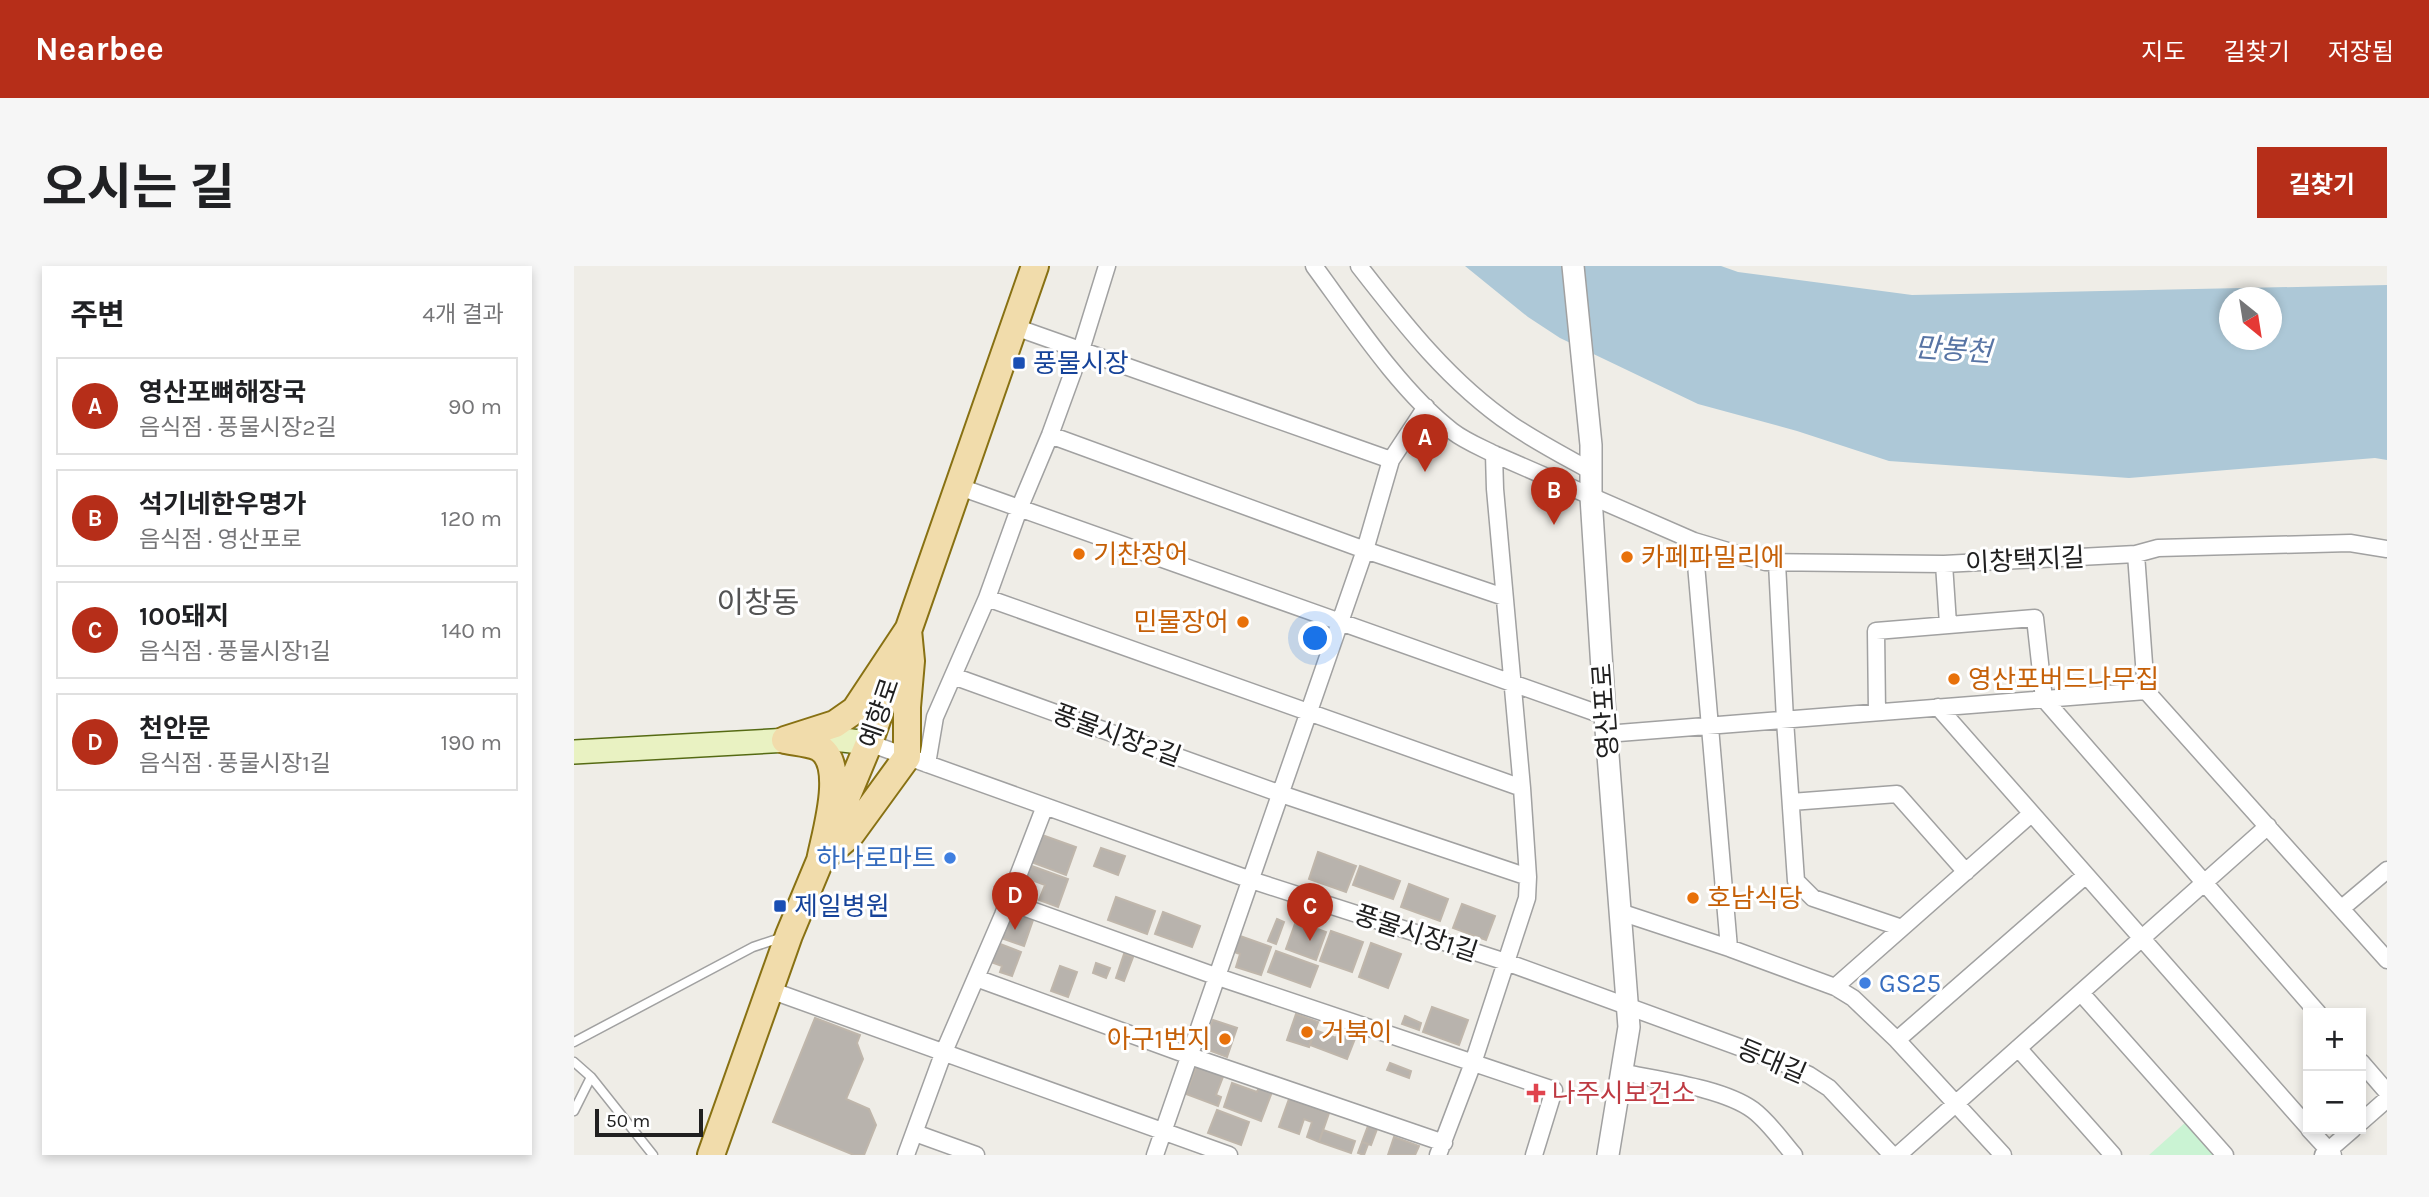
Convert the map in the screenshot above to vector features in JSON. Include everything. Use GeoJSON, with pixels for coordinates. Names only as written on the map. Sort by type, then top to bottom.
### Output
{"type":"FeatureCollection","features":[{"type":"Feature","properties":{"kind":"main road","name":"예향로"},"geometry":{"type":"LineString","coordinates":[[711,1155],[789,935],[869,743],[1035,266]]}},
{"type":"Feature","properties":{"kind":"main road"},"geometry":{"type":"LineString","coordinates":[[785,740],[835,724],[855,710],[908,630]]}},
{"type":"Feature","properties":{"kind":"main road"},"geometry":{"type":"LineString","coordinates":[[820,861],[851,834],[917,761],[907,707],[911,661],[908,630]]}},
{"type":"Feature","properties":{"kind":"main road"},"geometry":{"type":"LineString","coordinates":[[574,752],[825,738],[869,743]]}},
{"type":"Feature","properties":{"kind":"main road"},"geometry":{"type":"LineString","coordinates":[[785,740],[818,747],[830,760],[834,770],[820,861]]}},
{"type":"Feature","properties":{"kind":"street"},"geometry":{"type":"LineString","coordinates":[[917,761],[987,598],[1019,509],[1050,435],[1081,350],[1107,266]]}},
{"type":"Feature","properties":{"kind":"street"},"geometry":{"type":"LineString","coordinates":[[1314,266],[1378,351],[1437,419],[1465,440],[1591,497]]}},
{"type":"Feature","properties":{"kind":"street"},"geometry":{"type":"LineString","coordinates":[[1359,266],[1415,336],[1471,393],[1510,424],[1591,471]]}},
{"type":"Feature","properties":{"kind":"street","name":"영산포로"},"geometry":{"type":"LineString","coordinates":[[1573,266],[1591,445],[1591,497],[1605,725],[1629,1027],[1608,1155]]}},
{"type":"Feature","properties":{"kind":"street"},"geometry":{"type":"LineString","coordinates":[[1015,327],[1391,460]]}},
{"type":"Feature","properties":{"kind":"street"},"geometry":{"type":"LineString","coordinates":[[1155,1155],[1366,550],[1391,460],[1426,407]]}},
{"type":"Feature","properties":{"kind":"street"},"geometry":{"type":"LineString","coordinates":[[1050,435],[1366,550],[1504,597]]}},
{"type":"Feature","properties":{"kind":"street"},"geometry":{"type":"LineString","coordinates":[[976,978],[1441,1149],[1473,1063],[1527,898],[1522,788],[1494,454]]}},
{"type":"Feature","properties":{"kind":"street"},"geometry":{"type":"LineString","coordinates":[[957,486],[1512,683],[1605,725],[1710,726],[2146,691]]}},
{"type":"Feature","properties":{"kind":"street","name":"이창택지길"},"geometry":{"type":"LineString","coordinates":[[1591,497],[1694,541],[1732,554],[1777,562],[1944,564],[2136,554],[2158,548],[2350,543],[2387,549]]}},
{"type":"Feature","properties":{"kind":"street"},"geometry":{"type":"LineString","coordinates":[[1694,541],[1729,948]]}},
{"type":"Feature","properties":{"kind":"street"},"geometry":{"type":"LineString","coordinates":[[2136,554],[2146,691],[2387,960]]}},
{"type":"Feature","properties":{"kind":"street"},"geometry":{"type":"LineString","coordinates":[[1777,562],[1784,720],[1797,881],[1813,898],[1902,928]]}},
{"type":"Feature","properties":{"kind":"street"},"geometry":{"type":"LineString","coordinates":[[1944,564],[1948,624]]}},
{"type":"Feature","properties":{"kind":"street"},"geometry":{"type":"LineString","coordinates":[[987,598],[1522,788]]}},
{"type":"Feature","properties":{"kind":"street"},"geometry":{"type":"LineString","coordinates":[[1877,712],[1876,631],[2035,618],[2044,699],[2314,1008]]}},
{"type":"Feature","properties":{"kind":"street","name":"풍물시장2길"},"geometry":{"type":"LineString","coordinates":[[953,676],[1281,794],[1528,877]]}},
{"type":"Feature","properties":{"kind":"street"},"geometry":{"type":"LineString","coordinates":[[1938,707],[2303,1121]]}},
{"type":"Feature","properties":{"kind":"street","name":"풍물시장1길"},"geometry":{"type":"LineString","coordinates":[[869,743],[1251,880],[1506,962],[1628,1006]]}},
{"type":"Feature","properties":{"kind":"street"},"geometry":{"type":"LineString","coordinates":[[1791,802],[1897,794],[1966,872]]}},
{"type":"Feature","properties":{"kind":"street"},"geometry":{"type":"LineString","coordinates":[[906,1155],[943,1054],[1009,902],[1045,806]]}},
{"type":"Feature","properties":{"kind":"street"},"geometry":{"type":"LineString","coordinates":[[1835,987],[2031,814]]}},
{"type":"Feature","properties":{"kind":"street"},"geometry":{"type":"LineString","coordinates":[[1898,1155],[2268,826]]}},
{"type":"Feature","properties":{"kind":"street"},"geometry":{"type":"LineString","coordinates":[[2343,908],[2387,870]]}},
{"type":"Feature","properties":{"kind":"street"},"geometry":{"type":"LineString","coordinates":[[1896,1040],[2086,875]]}},
{"type":"Feature","properties":{"kind":"street"},"geometry":{"type":"LineString","coordinates":[[1009,902],[1218,977],[1555,1090],[1534,1155]]}},
{"type":"Feature","properties":{"kind":"street"},"geometry":{"type":"LineString","coordinates":[[1620,912],[1835,987],[1853,998],[2003,1155]]}},
{"type":"Feature","properties":{"kind":"street"},"geometry":{"type":"LineString","coordinates":[[770,990],[1229,1155]]}},
{"type":"Feature","properties":{"kind":"street"},"geometry":{"type":"LineString","coordinates":[[2081,993],[2225,1155]]}},
{"type":"Feature","properties":{"kind":"street","name":"등대길"},"geometry":{"type":"LineString","coordinates":[[1628,1006],[1810,1075],[1829,1088],[1892,1155]]}},
{"type":"Feature","properties":{"kind":"street"},"geometry":{"type":"LineString","coordinates":[[2018,1048],[2113,1155]]}},
{"type":"Feature","properties":{"kind":"street"},"geometry":{"type":"LineString","coordinates":[[2366,1068],[2387,1092]]}},
{"type":"Feature","properties":{"kind":"street"},"geometry":{"type":"LineString","coordinates":[[1621,1072],[1721,1095],[1741,1103],[1753,1110],[1794,1155]]}},
{"type":"Feature","properties":{"kind":"street"},"geometry":{"type":"LineString","coordinates":[[2366,1118],[2387,1099]]}},
{"type":"Feature","properties":{"kind":"street"},"geometry":{"type":"LineString","coordinates":[[915,1133],[976,1155]]}},
{"type":"Feature","properties":{"kind":"street"},"geometry":{"type":"LineString","coordinates":[[2314,1134],[2328,1153],[2348,1134]]}},
{"type":"Feature","properties":{"kind":"lane"},"geometry":{"type":"LineString","coordinates":[[574,1042],[752,947],[789,935]]}},
{"type":"Feature","properties":{"kind":"lane"},"geometry":{"type":"LineString","coordinates":[[574,1062],[591,1077],[653,1155]]}},
{"type":"Feature","properties":{"kind":"lane"},"geometry":{"type":"LineString","coordinates":[[574,1111],[591,1077]]}},
{"type":"Feature","properties":{"kind":"green space"},"geometry":{"type":"Polygon","coordinates":[[[2187,1121],[2217,1155],[2149,1155],[2187,1121]]]}},
{"type":"Feature","properties":{"kind":"water","name":"만봉천"},"geometry":{"type":"Polygon","coordinates":[[[1465,266],[1721,266],[1738,272],[1912,295],[2219,289],[2219,350],[2282,350],[2282,287],[2387,285],[2387,460],[2375,458],[2129,478],[1889,461],[1797,431],[1698,404],[1560,338],[1528,317],[1465,266]]]}},
{"type":"Feature","properties":{"kind":"building"},"geometry":{"type":"Polygon","coordinates":[[[1042,835],[1076,847],[1066,875],[1031,862],[1042,835]]]}},
{"type":"Feature","properties":{"kind":"building"},"geometry":{"type":"Polygon","coordinates":[[[1101,848],[1125,856],[1118,875],[1094,866],[1101,848]]]}},
{"type":"Feature","properties":{"kind":"building"},"geometry":{"type":"Polygon","coordinates":[[[1318,852],[1356,866],[1346,892],[1309,879],[1318,852]]]}},
{"type":"Feature","properties":{"kind":"building"},"geometry":{"type":"Polygon","coordinates":[[[1029,865],[1068,879],[1058,907],[1039,900],[1045,885],[1024,877],[1029,865]]]}},
{"type":"Feature","properties":{"kind":"building"},"geometry":{"type":"Polygon","coordinates":[[[1360,866],[1400,881],[1393,899],[1353,885],[1360,866]]]}},
{"type":"Feature","properties":{"kind":"building"},"geometry":{"type":"Polygon","coordinates":[[[1409,884],[1448,899],[1440,921],[1401,907],[1409,884]]]}},
{"type":"Feature","properties":{"kind":"building"},"geometry":{"type":"Polygon","coordinates":[[[1116,897],[1155,911],[1147,934],[1108,920],[1116,897]]]}},
{"type":"Feature","properties":{"kind":"building"},"geometry":{"type":"Polygon","coordinates":[[[1462,904],[1495,916],[1486,940],[1453,928],[1462,904]]]}},
{"type":"Feature","properties":{"kind":"building"},"geometry":{"type":"Polygon","coordinates":[[[1163,912],[1200,926],[1192,947],[1155,934],[1163,912]]]}},
{"type":"Feature","properties":{"kind":"building"},"geometry":{"type":"Polygon","coordinates":[[[1015,913],[1033,920],[1024,946],[998,937],[1005,919],[1015,913]]]}},
{"type":"Feature","properties":{"kind":"building"},"geometry":{"type":"Polygon","coordinates":[[[1277,919],[1284,922],[1276,944],[1268,941],[1277,919]]]}},
{"type":"Feature","properties":{"kind":"building"},"geometry":{"type":"Polygon","coordinates":[[[1296,921],[1326,932],[1316,960],[1286,949],[1296,921]]]}},
{"type":"Feature","properties":{"kind":"building"},"geometry":{"type":"Polygon","coordinates":[[[1331,931],[1363,942],[1352,972],[1320,961],[1331,931]]]}},
{"type":"Feature","properties":{"kind":"building"},"geometry":{"type":"Polygon","coordinates":[[[1240,936],[1271,947],[1261,975],[1236,967],[1240,954],[1234,952],[1240,936]]]}},
{"type":"Feature","properties":{"kind":"building"},"geometry":{"type":"Polygon","coordinates":[[[995,942],[1021,952],[1012,976],[1000,972],[1002,966],[988,961],[995,942]]]}},
{"type":"Feature","properties":{"kind":"building"},"geometry":{"type":"Polygon","coordinates":[[[1371,943],[1401,954],[1388,988],[1359,977],[1371,943]]]}},
{"type":"Feature","properties":{"kind":"building"},"geometry":{"type":"Polygon","coordinates":[[[1276,951],[1318,966],[1310,987],[1268,972],[1276,951]]]}},
{"type":"Feature","properties":{"kind":"building"},"geometry":{"type":"Polygon","coordinates":[[[1124,954],[1133,957],[1124,981],[1116,978],[1124,954]]]}},
{"type":"Feature","properties":{"kind":"building"},"geometry":{"type":"Polygon","coordinates":[[[1096,963],[1110,968],[1106,978],[1093,973],[1096,963]]]}},
{"type":"Feature","properties":{"kind":"building"},"geometry":{"type":"Polygon","coordinates":[[[1060,966],[1077,972],[1068,997],[1051,991],[1060,966]]]}},
{"type":"Feature","properties":{"kind":"building"},"geometry":{"type":"Polygon","coordinates":[[[1432,1007],[1468,1020],[1459,1045],[1423,1032],[1432,1007]]]}},
{"type":"Feature","properties":{"kind":"building"},"geometry":{"type":"Polygon","coordinates":[[[1296,1014],[1318,1022],[1309,1047],[1287,1040],[1296,1014]]]}},
{"type":"Feature","properties":{"kind":"building"},"geometry":{"type":"Polygon","coordinates":[[[1405,1016],[1421,1023],[1419,1030],[1402,1024],[1405,1016]]]}},
{"type":"Feature","properties":{"kind":"building"},"geometry":{"type":"Polygon","coordinates":[[[815,1018],[860,1035],[857,1043],[863,1059],[846,1099],[869,1109],[876,1125],[864,1155],[854,1155],[773,1122],[815,1018]]]}},
{"type":"Feature","properties":{"kind":"building"},"geometry":{"type":"Polygon","coordinates":[[[1213,1020],[1237,1028],[1227,1057],[1203,1048],[1213,1020]]]}},
{"type":"Feature","properties":{"kind":"building"},"geometry":{"type":"Polygon","coordinates":[[[1315,1030],[1336,1038],[1339,1030],[1356,1036],[1347,1059],[1310,1045],[1315,1030]]]}},
{"type":"Feature","properties":{"kind":"building"},"geometry":{"type":"Polygon","coordinates":[[[1390,1063],[1411,1071],[1409,1078],[1387,1070],[1390,1063]]]}},
{"type":"Feature","properties":{"kind":"building"},"geometry":{"type":"Polygon","coordinates":[[[1197,1065],[1224,1074],[1216,1095],[1221,1097],[1218,1106],[1186,1094],[1197,1065]]]}},
{"type":"Feature","properties":{"kind":"building"},"geometry":{"type":"Polygon","coordinates":[[[1232,1083],[1257,1092],[1259,1087],[1272,1092],[1261,1121],[1224,1107],[1232,1083]]]}},
{"type":"Feature","properties":{"kind":"building"},"geometry":{"type":"Polygon","coordinates":[[[1289,1099],[1329,1113],[1319,1142],[1307,1137],[1312,1122],[1304,1119],[1299,1134],[1279,1127],[1289,1099]]]}},
{"type":"Feature","properties":{"kind":"building"},"geometry":{"type":"Polygon","coordinates":[[[1217,1110],[1249,1122],[1241,1145],[1208,1133],[1217,1110]]]}},
{"type":"Feature","properties":{"kind":"building"},"geometry":{"type":"Polygon","coordinates":[[[1368,1126],[1377,1129],[1371,1145],[1362,1142],[1368,1126]]]}},
{"type":"Feature","properties":{"kind":"building"},"geometry":{"type":"Polygon","coordinates":[[[1323,1130],[1355,1141],[1351,1153],[1319,1142],[1323,1130]]]}},
{"type":"Feature","properties":{"kind":"building"},"geometry":{"type":"Polygon","coordinates":[[[1394,1137],[1419,1146],[1415,1155],[1388,1155],[1394,1137]]]}},
{"type":"Feature","properties":{"kind":"building"},"geometry":{"type":"Polygon","coordinates":[[[1362,1142],[1368,1144],[1364,1155],[1358,1153],[1362,1142]]]}},
{"type":"Feature","properties":{"kind":"place","name":"풍물시장"},"geometry":{"type":"Point","coordinates":[1019,363]}},
{"type":"Feature","properties":{"kind":"place","name":"영산포뼈해장국"},"geometry":{"type":"Point","coordinates":[1425,472]}},
{"type":"Feature","properties":{"kind":"place","name":"석기네한우명가"},"geometry":{"type":"Point","coordinates":[1554,525]}},
{"type":"Feature","properties":{"kind":"place","name":"기찬장어"},"geometry":{"type":"Point","coordinates":[1079,554]}},
{"type":"Feature","properties":{"kind":"place","name":"카페파밀리에"},"geometry":{"type":"Point","coordinates":[1627,557]}},
{"type":"Feature","properties":{"kind":"place","name":"민물장어"},"geometry":{"type":"Point","coordinates":[1243,622]}},
{"type":"Feature","properties":{"kind":"place","name":"영산포버드나무집"},"geometry":{"type":"Point","coordinates":[1954,679]}},
{"type":"Feature","properties":{"kind":"place","name":"하나로마트"},"geometry":{"type":"Point","coordinates":[950,858]}},
{"type":"Feature","properties":{"kind":"place","name":"호남식당"},"geometry":{"type":"Point","coordinates":[1693,898]}},
{"type":"Feature","properties":{"kind":"place","name":"제일병원"},"geometry":{"type":"Point","coordinates":[780,906]}},
{"type":"Feature","properties":{"kind":"place","name":"천안문"},"geometry":{"type":"Point","coordinates":[1015,930]}},
{"type":"Feature","properties":{"kind":"place","name":"100돼지"},"geometry":{"type":"Point","coordinates":[1310,941]}},
{"type":"Feature","properties":{"kind":"place","name":"GS25"},"geometry":{"type":"Point","coordinates":[1865,983]}},
{"type":"Feature","properties":{"kind":"place","name":"거북이"},"geometry":{"type":"Point","coordinates":[1307,1032]}},
{"type":"Feature","properties":{"kind":"place","name":"아구1번지"},"geometry":{"type":"Point","coordinates":[1225,1039]}},
{"type":"Feature","properties":{"kind":"place","name":"나주시보건소"},"geometry":{"type":"Point","coordinates":[1536,1093]}},
{"type":"Feature","properties":{"kind":"district","name":"이창동"},"geometry":{"type":"Point","coordinates":[758,603]}}]}
